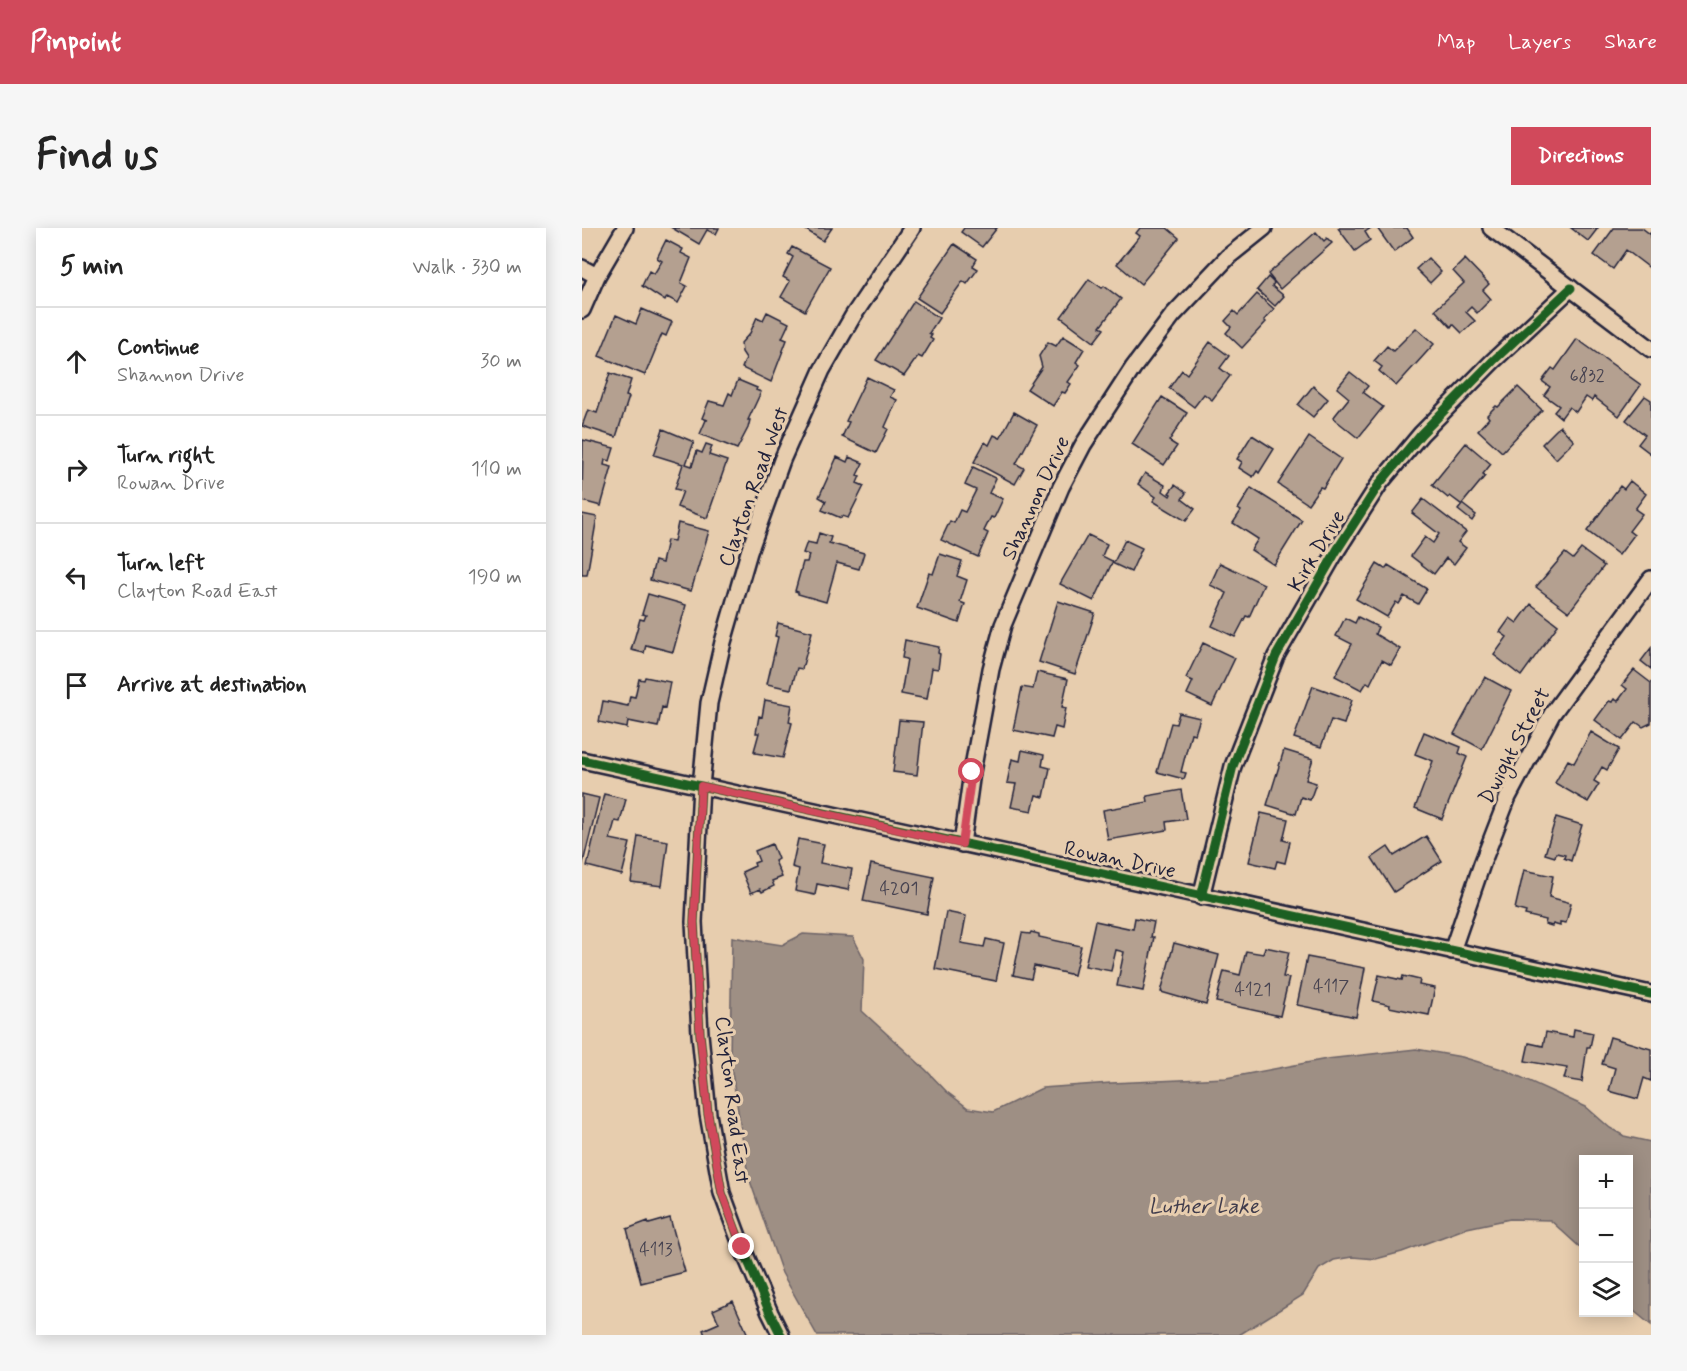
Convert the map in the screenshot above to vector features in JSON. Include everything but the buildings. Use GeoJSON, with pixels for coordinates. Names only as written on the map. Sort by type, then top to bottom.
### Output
{"type":"FeatureCollection","features":[{"type":"Feature","properties":{"kind":"street"},"geometry":{"type":"LineString","coordinates":[[582,310],[597,276],[625,228]]}},
{"type":"Feature","properties":{"kind":"street","name":"Clayton Road West"},"geometry":{"type":"LineString","coordinates":[[701,786],[709,703],[723,642],[749,552],[782,460],[822,370],[853,316],[912,228]]}},
{"type":"Feature","properties":{"kind":"street","name":"Shannon Drive"},"geometry":{"type":"LineString","coordinates":[[962,844],[972,772],[991,669],[1003,625],[1060,487],[1083,445],[1133,368],[1173,315],[1229,256],[1264,228]]}},
{"type":"Feature","properties":{"kind":"street"},"geometry":{"type":"LineString","coordinates":[[1491,228],[1651,349]]}},
{"type":"Feature","properties":{"kind":"street"},"geometry":{"type":"LineString","coordinates":[[582,268],[597,276]]}},
{"type":"Feature","properties":{"kind":"street","name":"Kirk Drive"},"geometry":{"type":"LineString","coordinates":[[1201,897],[1233,766],[1276,657],[1337,550],[1380,483],[1421,434],[1493,361],[1571,288]]}},
{"type":"Feature","properties":{"kind":"street","name":"Dwight Street"},"geometry":{"type":"LineString","coordinates":[[1452,951],[1508,797],[1552,714],[1651,579]]}},
{"type":"Feature","properties":{"kind":"street","name":"Rowan Drive"},"geometry":{"type":"LineString","coordinates":[[582,760],[1651,994]]}},
{"type":"Feature","properties":{"kind":"street","name":"Clayton Road East"},"geometry":{"type":"LineString","coordinates":[[701,786],[694,922],[700,1034],[708,1114],[722,1193],[742,1247],[770,1313],[782,1335]]}},
{"type":"Feature","properties":{"kind":"water","name":"Luther Lake"},"geometry":{"type":"Polygon","coordinates":[[[803,934],[853,937],[864,959],[862,1011],[947,1092],[968,1108],[993,1112],[1042,1088],[1226,1078],[1327,1059],[1416,1049],[1462,1057],[1505,1070],[1586,1107],[1610,1128],[1624,1136],[1651,1142],[1651,1325],[1633,1310],[1633,1155],[1579,1155],[1579,1246],[1550,1220],[1510,1219],[1467,1228],[1376,1259],[1352,1257],[1334,1260],[1319,1269],[1303,1295],[1239,1335],[817,1335],[782,1273],[748,1175],[730,1059],[732,937],[782,945],[803,934]]]}},
{"type":"Feature","properties":{"kind":"cycle path"},"geometry":{"type":"LineString","coordinates":[[1201,897],[1233,766],[1276,656],[1337,550],[1380,483],[1421,434],[1493,361],[1571,288]]}},
{"type":"Feature","properties":{"kind":"cycle path"},"geometry":{"type":"LineString","coordinates":[[582,760],[1651,994]]}},
{"type":"Feature","properties":{"kind":"cycle path"},"geometry":{"type":"LineString","coordinates":[[701,786],[694,922],[700,1034],[708,1114],[722,1193],[742,1247],[781,1335]]}},
{"type":"Feature","properties":{"kind":"route"},"geometry":{"type":"LineString","coordinates":[[742,1247],[722,1193],[708,1114],[700,1034],[694,922],[701,786],[962,844],[972,772]]}}]}
